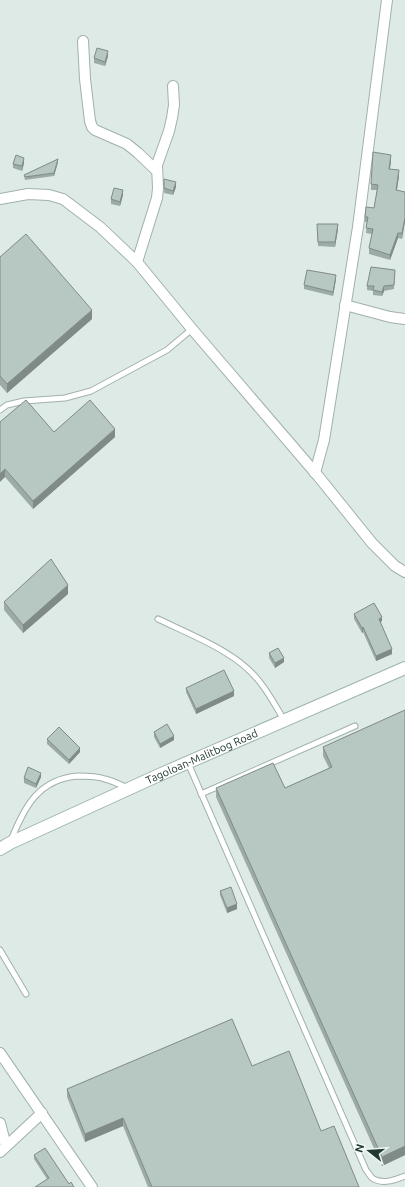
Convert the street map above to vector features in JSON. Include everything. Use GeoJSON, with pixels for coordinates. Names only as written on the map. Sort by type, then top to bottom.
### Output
{"type":"FeatureCollection","features":[{"type":"Feature","properties":{"kind":"main road","name":"Tagoloan-Malitbog Road"},"geometry":{"type":"LineString","coordinates":[[5,846],[187,762],[405,668]]}},
{"type":"Feature","properties":{"kind":"street"},"geometry":{"type":"LineString","coordinates":[[316,473],[324,440],[358,226],[387,0]]}},
{"type":"Feature","properties":{"kind":"street"},"geometry":{"type":"LineString","coordinates":[[83,41],[85,79],[92,128],[100,133],[127,144],[138,152],[156,170]]}},
{"type":"Feature","properties":{"kind":"street"},"geometry":{"type":"LineString","coordinates":[[137,262],[157,198],[158,188],[156,170],[172,118],[174,105],[173,86]]}},
{"type":"Feature","properties":{"kind":"street"},"geometry":{"type":"LineString","coordinates":[[0,199],[28,194],[49,195],[63,199],[100,227],[137,262],[192,329],[316,473],[372,543],[395,566],[405,572]]}},
{"type":"Feature","properties":{"kind":"street"},"geometry":{"type":"LineString","coordinates":[[345,306],[390,318],[405,319]]}},
{"type":"Feature","properties":{"kind":"street"},"geometry":{"type":"LineString","coordinates":[[0,1053],[92,1187]]}},
{"type":"Feature","properties":{"kind":"street"},"geometry":{"type":"LineString","coordinates":[[3,1149],[42,1113]]}},
{"type":"Feature","properties":{"kind":"street"},"geometry":{"type":"LineString","coordinates":[[0,1123],[3,1149]]}},
{"type":"Feature","properties":{"kind":"lane"},"geometry":{"type":"LineString","coordinates":[[0,410],[7,405],[24,401],[65,398],[91,391],[167,350],[192,329]]}},
{"type":"Feature","properties":{"kind":"lane"},"geometry":{"type":"LineString","coordinates":[[158,619],[219,648],[240,662],[259,680],[284,720]]}},
{"type":"Feature","properties":{"kind":"lane"},"geometry":{"type":"LineString","coordinates":[[201,794],[355,726]]}},
{"type":"Feature","properties":{"kind":"lane"},"geometry":{"type":"LineString","coordinates":[[187,762],[366,1170],[373,1178],[383,1182],[397,1180],[405,1176]]}},
{"type":"Feature","properties":{"kind":"lane"},"geometry":{"type":"LineString","coordinates":[[5,846],[30,801],[47,785],[68,777],[89,776],[105,779],[129,788]]}},
{"type":"Feature","properties":{"kind":"lane"},"geometry":{"type":"LineString","coordinates":[[0,950],[26,994]]}},
{"type":"Feature","properties":{"kind":"building"},"geometry":{"type":"Polygon","coordinates":[[[97,48],[108,51],[105,62],[94,58],[97,48]]]}},
{"type":"Feature","properties":{"kind":"building"},"geometry":{"type":"Polygon","coordinates":[[[373,152],[391,155],[389,169],[399,170],[396,190],[405,192],[405,217],[402,233],[398,233],[390,255],[369,248],[373,229],[366,228],[368,217],[365,217],[366,207],[374,208],[378,185],[371,184],[373,152]]]}},
{"type":"Feature","properties":{"kind":"building"},"geometry":{"type":"Polygon","coordinates":[[[16,155],[24,158],[22,166],[13,164],[16,155]]]}},
{"type":"Feature","properties":{"kind":"building"},"geometry":{"type":"Polygon","coordinates":[[[58,159],[54,173],[25,177],[24,175],[58,159]]]}},
{"type":"Feature","properties":{"kind":"building"},"geometry":{"type":"Polygon","coordinates":[[[164,179],[176,182],[173,191],[164,188],[164,179]]]}},
{"type":"Feature","properties":{"kind":"building"},"geometry":{"type":"Polygon","coordinates":[[[114,188],[123,190],[120,202],[111,199],[114,188]]]}},
{"type":"Feature","properties":{"kind":"building"},"geometry":{"type":"Polygon","coordinates":[[[317,224],[338,224],[335,242],[318,242],[317,224]]]}},
{"type":"Feature","properties":{"kind":"building"},"geometry":{"type":"Polygon","coordinates":[[[26,234],[92,310],[7,384],[0,376],[0,257],[26,234]]]}},
{"type":"Feature","properties":{"kind":"building"},"geometry":{"type":"Polygon","coordinates":[[[371,267],[395,270],[394,285],[384,286],[382,292],[373,290],[374,286],[367,286],[371,267]]]}},
{"type":"Feature","properties":{"kind":"building"},"geometry":{"type":"Polygon","coordinates":[[[307,270],[336,275],[333,292],[304,285],[307,270]]]}},
{"type":"Feature","properties":{"kind":"building"},"geometry":{"type":"Polygon","coordinates":[[[26,400],[54,432],[90,400],[115,429],[33,501],[5,469],[0,474],[0,422],[26,400]]]}},
{"type":"Feature","properties":{"kind":"building"},"geometry":{"type":"Polygon","coordinates":[[[51,559],[68,585],[23,625],[4,602],[51,559]]]}},
{"type":"Feature","properties":{"kind":"building"},"geometry":{"type":"Polygon","coordinates":[[[374,603],[382,617],[379,619],[392,649],[376,656],[363,627],[362,628],[354,614],[374,603]]]}},
{"type":"Feature","properties":{"kind":"building"},"geometry":{"type":"Polygon","coordinates":[[[278,648],[284,658],[275,663],[269,653],[278,648]]]}},
{"type":"Feature","properties":{"kind":"building"},"geometry":{"type":"Polygon","coordinates":[[[224,670],[234,691],[196,709],[186,688],[224,670]]]}},
{"type":"Feature","properties":{"kind":"building"},"geometry":{"type":"Polygon","coordinates":[[[405,710],[405,1146],[382,1157],[216,788],[273,763],[285,788],[332,767],[323,747],[405,710]]]}},
{"type":"Feature","properties":{"kind":"building"},"geometry":{"type":"Polygon","coordinates":[[[167,724],[174,736],[160,744],[154,732],[167,724]]]}},
{"type":"Feature","properties":{"kind":"building"},"geometry":{"type":"Polygon","coordinates":[[[59,727],[80,748],[69,760],[47,739],[59,727]]]}},
{"type":"Feature","properties":{"kind":"building"},"geometry":{"type":"Polygon","coordinates":[[[28,767],[41,773],[36,784],[24,778],[28,767]]]}},
{"type":"Feature","properties":{"kind":"building"},"geometry":{"type":"Polygon","coordinates":[[[231,887],[237,904],[227,908],[220,891],[231,887]]]}},
{"type":"Feature","properties":{"kind":"building"},"geometry":{"type":"Polygon","coordinates":[[[232,1019],[252,1066],[289,1051],[321,1131],[334,1126],[359,1187],[152,1187],[123,1118],[85,1134],[67,1089],[232,1019]]]}},
{"type":"Feature","properties":{"kind":"building"},"geometry":{"type":"Polygon","coordinates":[[[45,1148],[69,1184],[71,1182],[74,1187],[35,1187],[49,1178],[34,1155],[45,1148]]]}}]}
